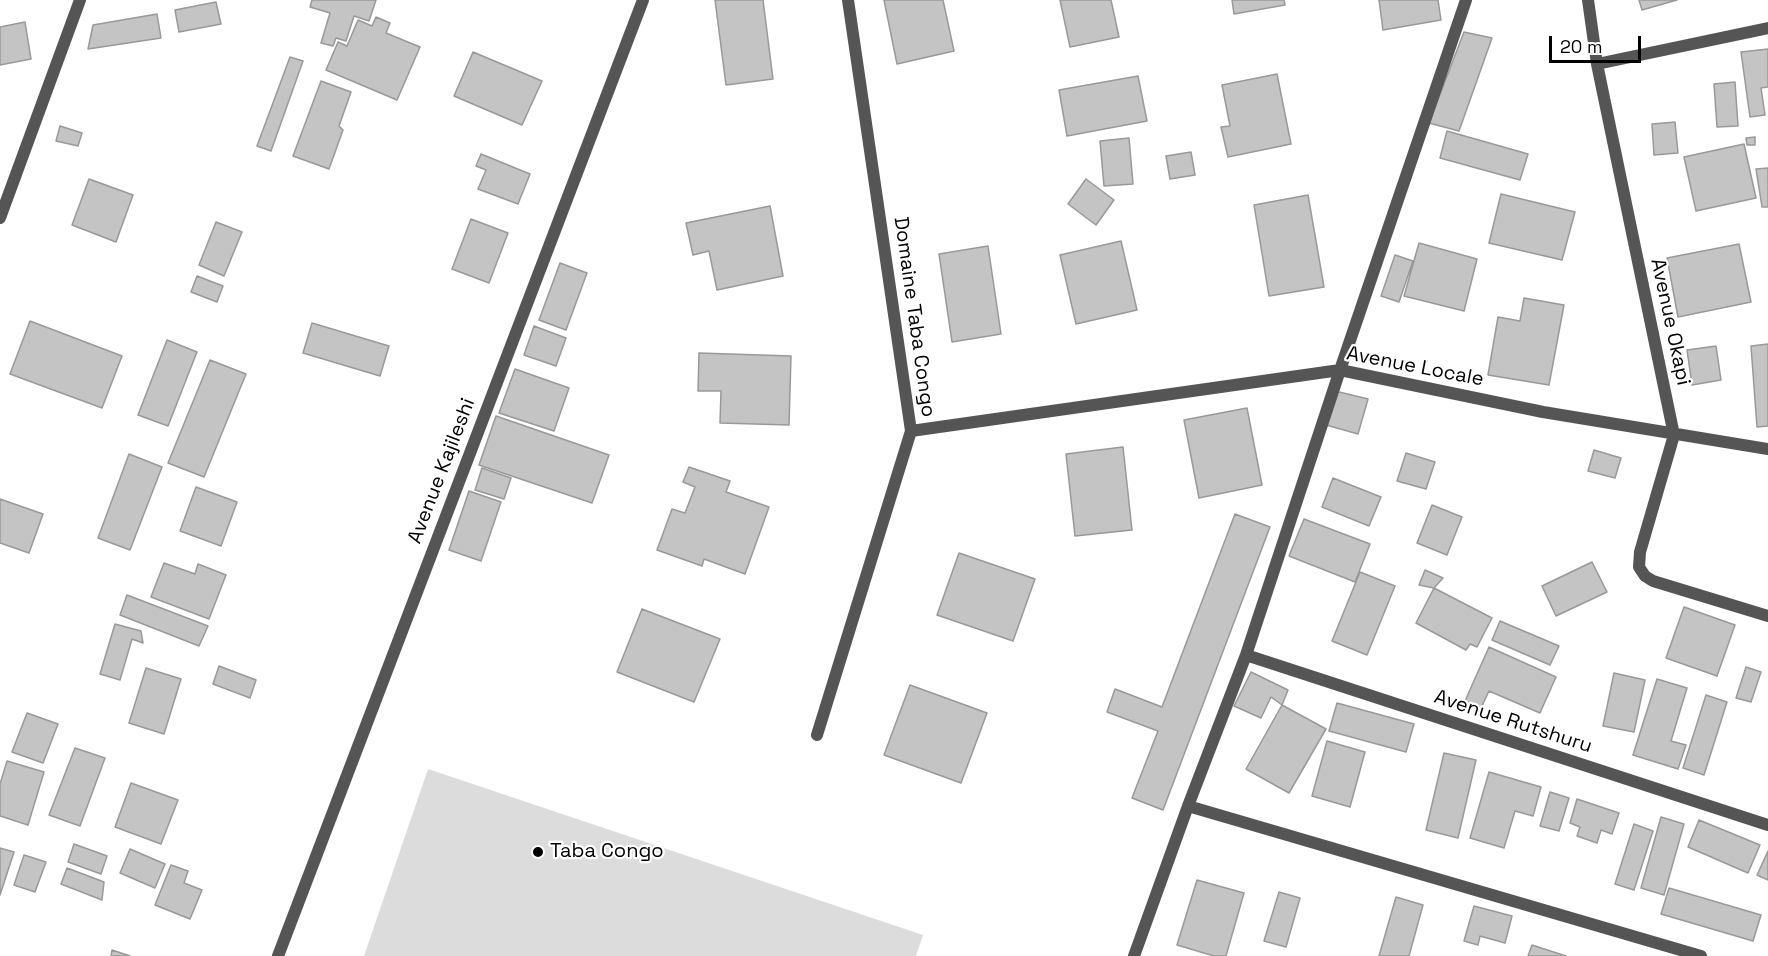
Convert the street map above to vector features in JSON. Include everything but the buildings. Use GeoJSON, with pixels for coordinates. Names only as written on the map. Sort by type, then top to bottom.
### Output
{"type":"FeatureCollection","features":[{"type":"Feature","properties":{"kind":"street"},"geometry":{"type":"LineString","coordinates":[[0,218],[80,0]]}},
{"type":"Feature","properties":{"kind":"street","name":"Avenue Kajileshi"},"geometry":{"type":"LineString","coordinates":[[278,956],[643,0]]}},
{"type":"Feature","properties":{"kind":"street","name":"Domaine Taba Congo"},"geometry":{"type":"LineString","coordinates":[[817,735],[911,431],[848,0]]}},
{"type":"Feature","properties":{"kind":"street"},"geometry":{"type":"LineString","coordinates":[[1134,956],[1246,655],[1466,0]]}},
{"type":"Feature","properties":{"kind":"street","name":"Avenue Okapi"},"geometry":{"type":"LineString","coordinates":[[1588,0],[1597,64],[1674,435],[1639,567],[1653,581],[1768,616]]}},
{"type":"Feature","properties":{"kind":"street"},"geometry":{"type":"LineString","coordinates":[[1597,64],[1768,28]]}},
{"type":"Feature","properties":{"kind":"street","name":"Avenue Locale"},"geometry":{"type":"LineString","coordinates":[[911,431],[1340,370],[1543,412],[1768,449]]}},
{"type":"Feature","properties":{"kind":"street","name":"Avenue Rutshuru"},"geometry":{"type":"LineString","coordinates":[[1246,655],[1768,825]]}},
{"type":"Feature","properties":{"kind":"street"},"geometry":{"type":"LineString","coordinates":[[1188,806],[1701,956]]}},
{"type":"Feature","properties":{"kind":"shaded area","name":"Taba Congo"},"geometry":{"type":"Polygon","coordinates":[[[428,769],[923,935],[916,956],[364,956],[428,769]]]}},
{"type":"Feature","properties":{"kind":"place","name":"Taba Congo"},"geometry":{"type":"Point","coordinates":[538,852]}}]}
